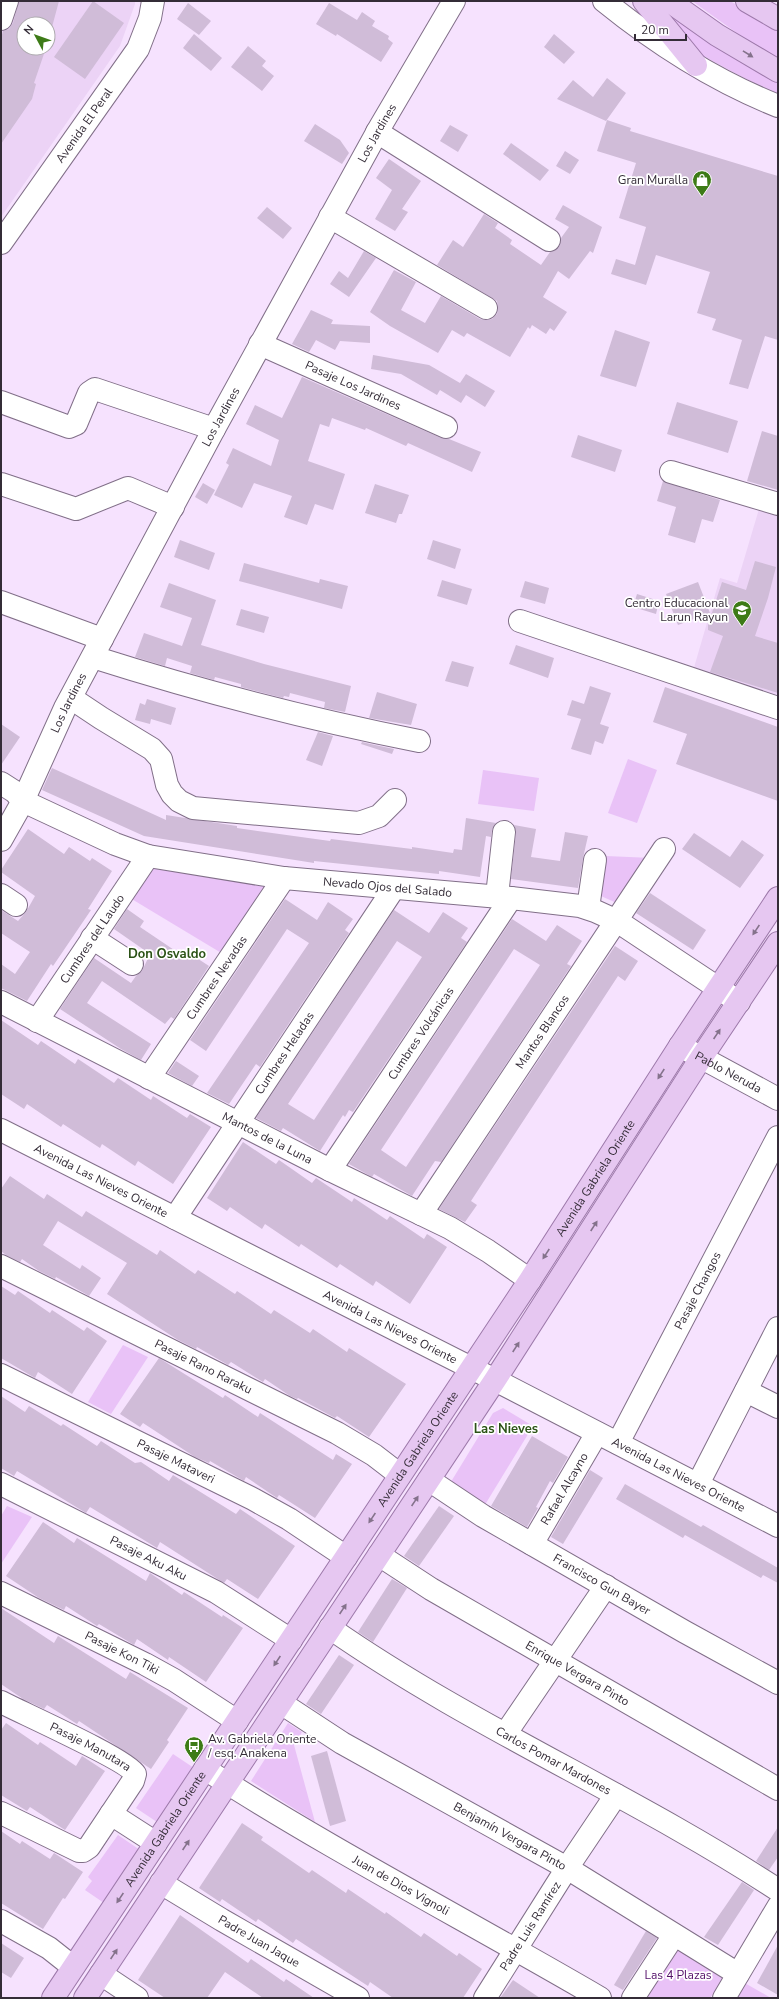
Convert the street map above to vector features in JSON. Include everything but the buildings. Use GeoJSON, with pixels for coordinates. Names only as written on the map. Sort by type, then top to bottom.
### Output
{"type":"FeatureCollection","features":[{"type":"Feature","properties":{"kind":"main road"},"geometry":{"type":"LineString","coordinates":[[644,1],[696,65]]}},
{"type":"Feature","properties":{"kind":"main road"},"geometry":{"type":"LineString","coordinates":[[669,1],[718,35],[778,71]]}},
{"type":"Feature","properties":{"kind":"main road"},"geometry":{"type":"LineString","coordinates":[[747,1],[778,19]]}},
{"type":"Feature","properties":{"kind":"main road","name":"Avenida Gabriela Oriente"},"geometry":{"type":"LineString","coordinates":[[53,1998],[530,1280],[680,1046],[777,901]]}},
{"type":"Feature","properties":{"kind":"main road","name":"Avenida Gabriela Oriente"},"geometry":{"type":"LineString","coordinates":[[85,1998],[495,1380],[701,1058],[778,943]]}},
{"type":"Feature","properties":{"kind":"street"},"geometry":{"type":"LineString","coordinates":[[1,19],[7,1]]}},
{"type":"Feature","properties":{"kind":"street","name":"Avenida El Peral"},"geometry":{"type":"LineString","coordinates":[[1,243],[138,49],[149,24],[153,1]]}},
{"type":"Feature","properties":{"kind":"street","name":"Los Jardines"},"geometry":{"type":"LineString","coordinates":[[1,840],[23,801],[71,698],[214,428],[377,132],[454,1]]}},
{"type":"Feature","properties":{"kind":"street"},"geometry":{"type":"LineString","coordinates":[[604,1],[663,45],[696,65],[729,84],[778,106]]}},
{"type":"Feature","properties":{"kind":"street"},"geometry":{"type":"LineString","coordinates":[[377,132],[549,240]]}},
{"type":"Feature","properties":{"kind":"street"},"geometry":{"type":"LineString","coordinates":[[330,216],[486,308]]}},
{"type":"Feature","properties":{"kind":"street","name":"Pasaje Los Jardines"},"geometry":{"type":"LineString","coordinates":[[260,344],[446,427]]}},
{"type":"Feature","properties":{"kind":"street"},"geometry":{"type":"LineString","coordinates":[[1,402],[69,428],[76,424],[89,393],[95,389],[214,428]]}},
{"type":"Feature","properties":{"kind":"street"},"geometry":{"type":"LineString","coordinates":[[671,472],[778,504]]}},
{"type":"Feature","properties":{"kind":"street"},"geometry":{"type":"LineString","coordinates":[[1,484],[76,509],[128,488],[173,507]]}},
{"type":"Feature","properties":{"kind":"street"},"geometry":{"type":"LineString","coordinates":[[1,602],[163,679],[242,702],[349,727],[419,741]]}},
{"type":"Feature","properties":{"kind":"street"},"geometry":{"type":"LineString","coordinates":[[520,621],[778,708]]}},
{"type":"Feature","properties":{"kind":"street"},"geometry":{"type":"LineString","coordinates":[[71,698],[152,749],[161,759],[167,785],[172,794],[179,801],[194,808],[358,823],[379,816],[395,800]]}},
{"type":"Feature","properties":{"kind":"street","name":"Nevado Ojos del Salado"},"geometry":{"type":"LineString","coordinates":[[1,783],[7,786],[23,801],[115,844],[148,856],[284,878],[504,897],[588,908],[617,921],[739,1002]]}},
{"type":"Feature","properties":{"kind":"street"},"geometry":{"type":"LineString","coordinates":[[504,832],[504,897]]}},
{"type":"Feature","properties":{"kind":"street","name":"Mantos Blancos"},"geometry":{"type":"LineString","coordinates":[[421,1214],[664,849]]}},
{"type":"Feature","properties":{"kind":"street","name":"Cumbres del Laudo"},"geometry":{"type":"LineString","coordinates":[[37,1020],[148,856]]}},
{"type":"Feature","properties":{"kind":"street"},"geometry":{"type":"LineString","coordinates":[[588,908],[595,860]]}},
{"type":"Feature","properties":{"kind":"street","name":"Cumbres Nevadas"},"geometry":{"type":"LineString","coordinates":[[149,1078],[284,878]]}},
{"type":"Feature","properties":{"kind":"street","name":"Cumbres Heladas"},"geometry":{"type":"LineString","coordinates":[[174,1218],[394,888]]}},
{"type":"Feature","properties":{"kind":"street","name":"Cumbres Volcánicas"},"geometry":{"type":"LineString","coordinates":[[330,1170],[504,897]]}},
{"type":"Feature","properties":{"kind":"street"},"geometry":{"type":"LineString","coordinates":[[92,938],[132,964]]}},
{"type":"Feature","properties":{"kind":"street","name":"Mantos de la Luna"},"geometry":{"type":"LineString","coordinates":[[1,1002],[330,1170],[421,1214],[470,1240],[530,1280]]}},
{"type":"Feature","properties":{"kind":"street","name":"Pablo Neruda"},"geometry":{"type":"LineString","coordinates":[[680,1046],[778,1099]]}},
{"type":"Feature","properties":{"kind":"street","name":"Avenida Las Nieves Oriente"},"geometry":{"type":"LineString","coordinates":[[1,1130],[495,1380],[778,1526]]}},
{"type":"Feature","properties":{"kind":"street","name":"Pasaje Changos"},"geometry":{"type":"LineString","coordinates":[[618,1443],[778,1137]]}},
{"type":"Feature","properties":{"kind":"street","name":"Pasaje Rano Raraku"},"geometry":{"type":"LineString","coordinates":[[1,1266],[337,1433],[374,1455],[400,1476]]}},
{"type":"Feature","properties":{"kind":"street"},"geometry":{"type":"LineString","coordinates":[[698,1484],[778,1328]]}},
{"type":"Feature","properties":{"kind":"street","name":"Pasaje Mataveri"},"geometry":{"type":"LineString","coordinates":[[1,1375],[253,1500],[289,1519],[346,1556]]}},
{"type":"Feature","properties":{"kind":"street"},"geometry":{"type":"LineString","coordinates":[[746,1391],[778,1407]]}},
{"type":"Feature","properties":{"kind":"street","name":"Rafael Alcayno"},"geometry":{"type":"LineString","coordinates":[[532,1544],[597,1433]]}},
{"type":"Feature","properties":{"kind":"street","name":"Francisco Gun Bayer"},"geometry":{"type":"LineString","coordinates":[[429,1480],[483,1516],[685,1632],[778,1682]]}},
{"type":"Feature","properties":{"kind":"street","name":"Pasaje Aku Aku"},"geometry":{"type":"LineString","coordinates":[[1,1484],[216,1592],[291,1640]]}},
{"type":"Feature","properties":{"kind":"street","name":"Enrique Vergara Pinto"},"geometry":{"type":"LineString","coordinates":[[379,1555],[431,1589],[556,1659],[778,1789]]}},
{"type":"Feature","properties":{"kind":"street"},"geometry":{"type":"LineString","coordinates":[[506,1733],[606,1586]]}},
{"type":"Feature","properties":{"kind":"street","name":"Pasaje Kon Tiki"},"geometry":{"type":"LineString","coordinates":[[1,1593],[145,1664],[174,1680],[237,1721]]}},
{"type":"Feature","properties":{"kind":"street","name":"Carlos Pomar Mardones"},"geometry":{"type":"LineString","coordinates":[[330,1628],[409,1679],[713,1850],[778,1890]]}},
{"type":"Feature","properties":{"kind":"street","name":"Pasaje Manutara"},"geometry":{"type":"LineString","coordinates":[[1,1702],[118,1761],[133,1771],[135,1778],[86,1849],[78,1851],[1,1813]]}},
{"type":"Feature","properties":{"kind":"street","name":"Benjamín Vergara Pinto"},"geometry":{"type":"LineString","coordinates":[[281,1703],[342,1743],[567,1868],[738,1974]]}},
{"type":"Feature","properties":{"kind":"street","name":"Juan de Dios Vignoli"},"geometry":{"type":"LineString","coordinates":[[205,1769],[325,1843],[516,1949],[600,1998]]}},
{"type":"Feature","properties":{"kind":"street","name":"Padre Luis Ramírez"},"geometry":{"type":"LineString","coordinates":[[485,1998],[567,1868],[616,1795]]}},
{"type":"Feature","properties":{"kind":"street"},"geometry":{"type":"LineString","coordinates":[[111,1814],[156,1843]]}},
{"type":"Feature","properties":{"kind":"street","name":"Padre Juan Jaque"},"geometry":{"type":"LineString","coordinates":[[161,1883],[228,1924],[358,1998]]}},
{"type":"Feature","properties":{"kind":"street"},"geometry":{"type":"LineString","coordinates":[[724,1998],[778,1907]]}},
{"type":"Feature","properties":{"kind":"street"},"geometry":{"type":"LineString","coordinates":[[1,1921],[38,1941],[73,1967]]}},
{"type":"Feature","properties":{"kind":"street"},"geometry":{"type":"LineString","coordinates":[[633,1998],[674,1935]]}},
{"type":"Feature","properties":{"kind":"street"},"geometry":{"type":"LineString","coordinates":[[100,1974],[137,1998]]}},
{"type":"Feature","properties":{"kind":"shaded area"},"geometry":{"type":"Polygon","coordinates":[[[1,1],[135,1],[120,46],[1,217],[1,1]]]}},
{"type":"Feature","properties":{"kind":"shaded area","name":"Centro Educacional Larun Rayun"},"geometry":{"type":"Polygon","coordinates":[[[759,509],[778,515],[778,695],[693,671],[720,578],[737,583],[759,509]]]}},
{"type":"Feature","properties":{"kind":"green space"},"geometry":{"type":"Polygon","coordinates":[[[692,1],[730,1],[778,28],[778,60],[762,51],[692,1]]]}},
{"type":"Feature","properties":{"kind":"green space"},"geometry":{"type":"Polygon","coordinates":[[[668,10],[778,79],[778,94],[744,78],[694,51],[669,23],[668,10]]]}},
{"type":"Feature","properties":{"kind":"green space"},"geometry":{"type":"Polygon","coordinates":[[[628,759],[657,770],[637,823],[608,813],[628,759]]]}},
{"type":"Feature","properties":{"kind":"green space"},"geometry":{"type":"Polygon","coordinates":[[[483,770],[539,778],[534,811],[478,804],[483,770]]]}},
{"type":"Feature","properties":{"kind":"green space"},"geometry":{"type":"Polygon","coordinates":[[[606,856],[652,858],[621,905],[601,896],[606,856]]]}},
{"type":"Feature","properties":{"kind":"green space"},"geometry":{"type":"Polygon","coordinates":[[[150,868],[268,887],[223,954],[130,898],[150,868]]]}},
{"type":"Feature","properties":{"kind":"green space"},"geometry":{"type":"Polygon","coordinates":[[[123,1345],[148,1357],[111,1414],[88,1402],[123,1345]]]}},
{"type":"Feature","properties":{"kind":"green space"},"geometry":{"type":"Polygon","coordinates":[[[503,1408],[533,1426],[483,1508],[449,1485],[493,1413],[503,1408]]]}},
{"type":"Feature","properties":{"kind":"green space"},"geometry":{"type":"Polygon","coordinates":[[[7,1506],[32,1517],[1,1564],[1,1516],[7,1506]]]}},
{"type":"Feature","properties":{"kind":"green space"},"geometry":{"type":"Polygon","coordinates":[[[288,1723],[302,1732],[294,1745],[315,1822],[251,1781],[288,1723]]]}},
{"type":"Feature","properties":{"kind":"green space"},"geometry":{"type":"Polygon","coordinates":[[[173,1754],[194,1768],[157,1822],[136,1808],[173,1754]]]}},
{"type":"Feature","properties":{"kind":"green space"},"geometry":{"type":"Polygon","coordinates":[[[118,1835],[140,1850],[104,1903],[85,1890],[92,1881],[88,1877],[118,1835]]]}},
{"type":"Feature","properties":{"kind":"green space","name":"Las 4 Plazas"},"geometry":{"type":"Polygon","coordinates":[[[669,1943],[726,1975],[710,1998],[633,1998],[669,1943]]]}},
{"type":"Feature","properties":{"kind":"green space","name":"Las 4 Plazas"},"geometry":{"type":"Polygon","coordinates":[[[743,1982],[771,1998],[734,1998],[743,1982]]]}},
{"type":"Feature","properties":{"kind":"place","name":"Gran Muralla"},"geometry":{"type":"Point","coordinates":[702,197]}},
{"type":"Feature","properties":{"kind":"place","name":"Centro Educacional Larun Rayun"},"geometry":{"type":"Point","coordinates":[742,627]}},
{"type":"Feature","properties":{"kind":"place","name":"Av. Gabriela Oriente / esq. Anakena"},"geometry":{"type":"Point","coordinates":[194,1763]}},
{"type":"Feature","properties":{"kind":"district","name":"Don Osvaldo"},"geometry":{"type":"Point","coordinates":[167,954]}},
{"type":"Feature","properties":{"kind":"district","name":"Las Nieves"},"geometry":{"type":"Point","coordinates":[506,1429]}}]}
